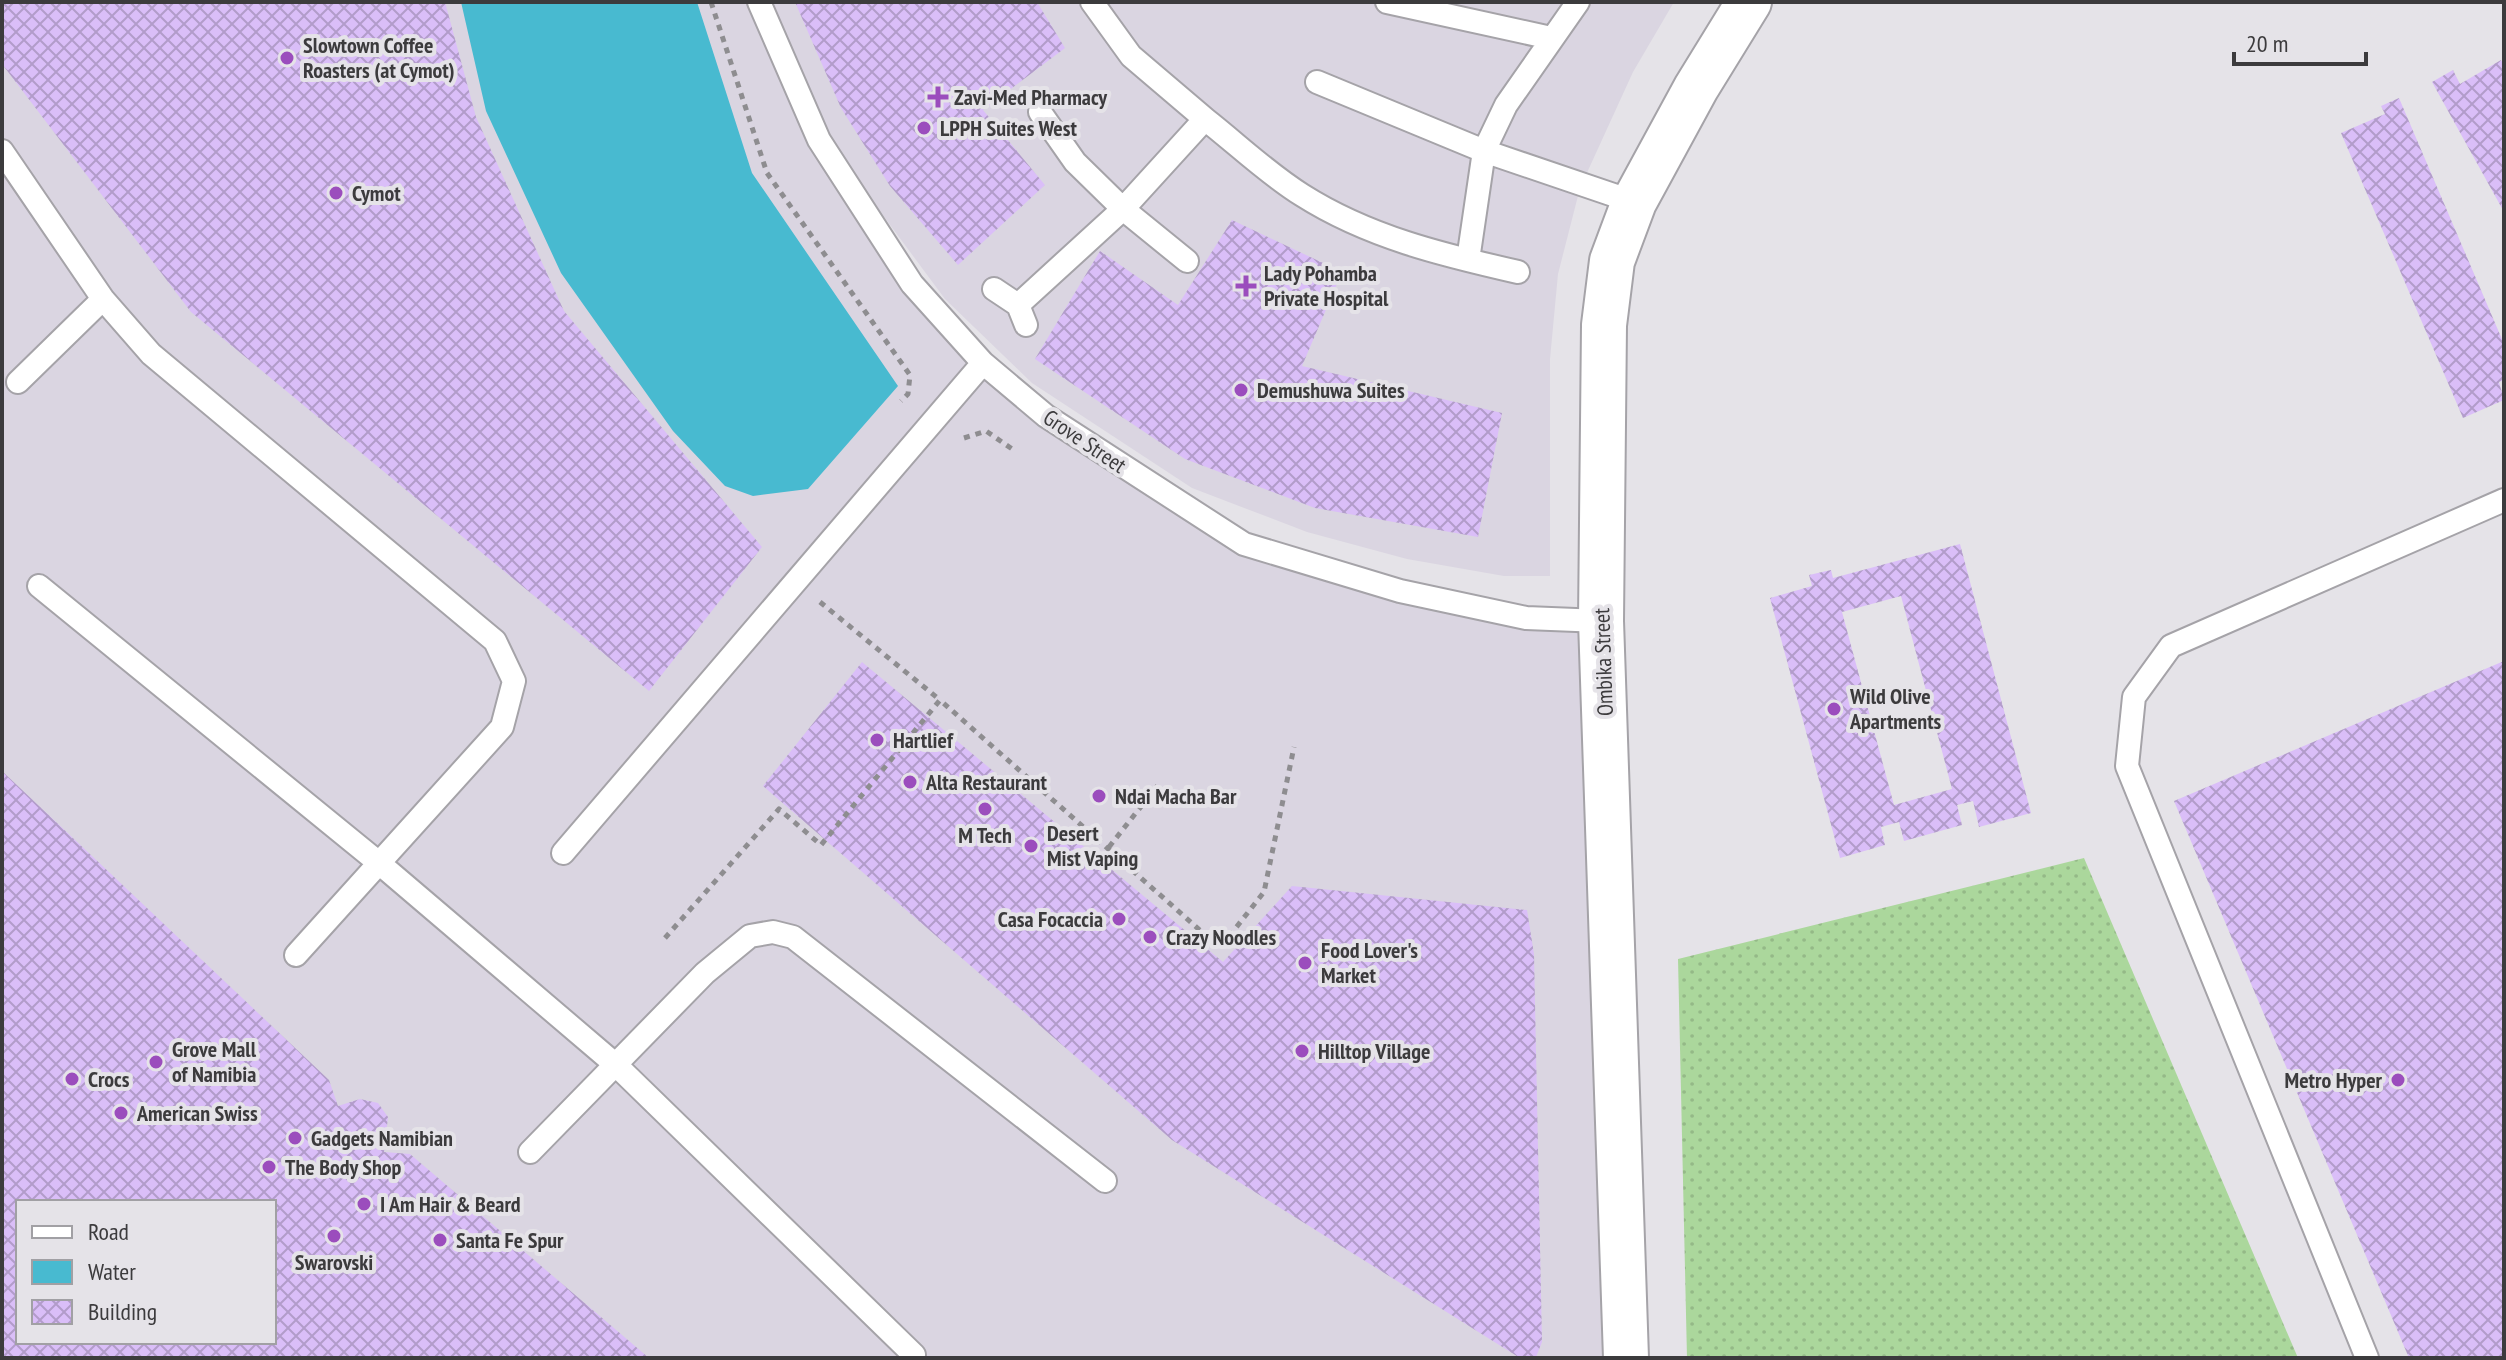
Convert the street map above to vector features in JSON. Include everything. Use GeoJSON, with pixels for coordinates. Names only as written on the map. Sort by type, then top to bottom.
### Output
{"type":"FeatureCollection","features":[{"type":"Feature","properties":{"kind":"street","name":"Ombika Street"},"geometry":{"type":"LineString","coordinates":[[1626,1358],[1601,621],[1604,325],[1612,261],[1634,202],[1696,88],[1749,2]]}},
{"type":"Feature","properties":{"kind":"lane","name":"Grove Street"},"geometry":{"type":"LineString","coordinates":[[759,2],[819,140],[929,307],[983,363],[1046,416],[1244,544],[1400,591],[1526,618],[1601,621]]}},
{"type":"Feature","properties":{"kind":"lane"},"geometry":{"type":"LineString","coordinates":[[1092,2],[1131,56],[1302,195],[1359,225],[1416,248],[1518,272]]}},
{"type":"Feature","properties":{"kind":"lane"},"geometry":{"type":"LineString","coordinates":[[1387,2],[1551,38]]}},
{"type":"Feature","properties":{"kind":"lane"},"geometry":{"type":"LineString","coordinates":[[1468,260],[1484,151],[1506,105],[1578,2]]}},
{"type":"Feature","properties":{"kind":"lane"},"geometry":{"type":"LineString","coordinates":[[1317,82],[1484,151],[1634,202]]}},
{"type":"Feature","properties":{"kind":"lane"},"geometry":{"type":"LineString","coordinates":[[1040,112],[1075,162],[1123,209],[1187,261]]}},
{"type":"Feature","properties":{"kind":"lane"},"geometry":{"type":"LineString","coordinates":[[994,289],[1022,315],[1205,119]]}},
{"type":"Feature","properties":{"kind":"lane"},"geometry":{"type":"LineString","coordinates":[[2,151],[103,299],[151,354],[495,641],[514,681],[502,727],[296,955]]}},
{"type":"Feature","properties":{"kind":"lane"},"geometry":{"type":"LineString","coordinates":[[18,382],[103,299]]}},
{"type":"Feature","properties":{"kind":"lane"},"geometry":{"type":"LineString","coordinates":[[563,853],[983,363]]}},
{"type":"Feature","properties":{"kind":"lane"},"geometry":{"type":"LineString","coordinates":[[2367,1358],[2127,766],[2134,697],[2171,646],[2504,500]]}},
{"type":"Feature","properties":{"kind":"lane"},"geometry":{"type":"LineString","coordinates":[[39,586],[379,863],[616,1065],[914,1355]]}},
{"type":"Feature","properties":{"kind":"lane"},"geometry":{"type":"LineString","coordinates":[[530,1152],[705,973],[750,936],[773,932],[793,937],[1105,1181]]}},
{"type":"Feature","properties":{"kind":"path"},"geometry":{"type":"LineString","coordinates":[[711,2],[767,173],[887,347]]}},
{"type":"Feature","properties":{"kind":"path"},"geometry":{"type":"LineString","coordinates":[[807,611],[818,599],[940,700],[1220,948],[1264,892],[1294,747]]}},
{"type":"Feature","properties":{"kind":"path"},"geometry":{"type":"LineString","coordinates":[[665,938],[779,809],[821,845],[940,700]]}},
{"type":"Feature","properties":{"kind":"path"},"geometry":{"type":"LineString","coordinates":[[1109,847],[1158,785]]}},
{"type":"Feature","properties":{"kind":"shaded area"},"geometry":{"type":"Polygon","coordinates":[[[2,2],[1674,2],[1633,72],[1580,188],[1558,274],[1550,359],[1550,576],[1504,576],[1407,559],[1307,532],[1192,488],[1032,383],[945,299],[853,175],[780,49],[819,140],[983,363],[1244,544],[1400,591],[1601,621],[1626,1358],[2,1358],[2,2]]]}},
{"type":"Feature","properties":{"kind":"green space"},"geometry":{"type":"Polygon","coordinates":[[[2084,858],[2298,1358],[1687,1358],[1678,959],[2084,858]]]}},
{"type":"Feature","properties":{"kind":"water"},"geometry":{"type":"Polygon","coordinates":[[[461,2],[697,2],[752,173],[898,386],[808,489],[753,496],[725,486],[673,431],[561,273],[486,111],[461,2]]]}},
{"type":"Feature","properties":{"kind":"building"},"geometry":{"type":"Polygon","coordinates":[[[2,2],[445,2],[476,117],[564,311],[762,547],[649,691],[191,312],[2,64],[2,2]]]}},
{"type":"Feature","properties":{"kind":"building","name":"LPPH Suites West"},"geometry":{"type":"Polygon","coordinates":[[[795,2],[1037,2],[1065,48],[983,110],[1045,185],[958,265],[890,186],[841,108],[795,2]]]}},
{"type":"Feature","properties":{"kind":"building"},"geometry":{"type":"Polygon","coordinates":[[[2501,60],[2504,65],[2504,212],[2432,82],[2453,70],[2460,84],[2501,60]]]}},
{"type":"Feature","properties":{"kind":"building"},"geometry":{"type":"Polygon","coordinates":[[[2399,98],[2504,344],[2504,380],[2499,382],[2504,400],[2463,418],[2341,133],[2385,114],[2381,106],[2399,98]]]}},
{"type":"Feature","properties":{"kind":"building","name":"Demushuwa Suites"},"geometry":{"type":"Polygon","coordinates":[[[1232,220],[1342,272],[1302,366],[1502,413],[1478,537],[1315,508],[1185,459],[1035,359],[1100,251],[1178,305],[1232,220]]]}},
{"type":"Feature","properties":{"kind":"building"},"geometry":{"type":"Polygon","coordinates":[[[1960,544],[2031,813],[1979,827],[1973,801],[1957,805],[1962,825],[1904,841],[1899,822],[1881,827],[1885,845],[1840,858],[1770,598],[1812,586],[1809,575],[1831,570],[1833,578],[1960,544]],[[1901,596],[1842,612],[1894,805],[1952,789],[1901,596]]]}},
{"type":"Feature","properties":{"kind":"building","name":"Metro Hyper"},"geometry":{"type":"Polygon","coordinates":[[[2504,661],[2504,1358],[2409,1358],[2174,801],[2504,661]]]}},
{"type":"Feature","properties":{"kind":"building","name":"Hilltop Village"},"geometry":{"type":"Polygon","coordinates":[[[862,662],[1223,962],[1292,886],[1527,910],[1534,954],[1542,1342],[1536,1357],[1520,1358],[1172,1140],[763,786],[862,662]]]}},
{"type":"Feature","properties":{"kind":"building","name":"Grove Mall of Namibia"},"geometry":{"type":"Polygon","coordinates":[[[2,771],[329,1080],[338,1106],[360,1099],[378,1103],[388,1117],[384,1152],[410,1154],[649,1358],[2,1358],[2,771]]]}},
{"type":"Feature","properties":{"kind":"place","name":"Slowtown Coffee Roasters (at Cymot)"},"geometry":{"type":"Point","coordinates":[287,58]}},
{"type":"Feature","properties":{"kind":"place","name":"Zavi-Med Pharmacy"},"geometry":{"type":"Point","coordinates":[938,97]}},
{"type":"Feature","properties":{"kind":"place","name":"LPPH Suites West"},"geometry":{"type":"Point","coordinates":[924,128]}},
{"type":"Feature","properties":{"kind":"place","name":"Cymot"},"geometry":{"type":"Point","coordinates":[336,193]}},
{"type":"Feature","properties":{"kind":"place","name":"Lady Pohamba Private Hospital"},"geometry":{"type":"Point","coordinates":[1246,286]}},
{"type":"Feature","properties":{"kind":"place","name":"Demushuwa Suites"},"geometry":{"type":"Point","coordinates":[1241,390]}},
{"type":"Feature","properties":{"kind":"place","name":"Wild Olive Apartments"},"geometry":{"type":"Point","coordinates":[1834,709]}},
{"type":"Feature","properties":{"kind":"place","name":"Hartlief"},"geometry":{"type":"Point","coordinates":[877,740]}},
{"type":"Feature","properties":{"kind":"place","name":"Alta Restaurant"},"geometry":{"type":"Point","coordinates":[910,782]}},
{"type":"Feature","properties":{"kind":"place","name":"Ndai Macha Bar"},"geometry":{"type":"Point","coordinates":[1099,796]}},
{"type":"Feature","properties":{"kind":"place","name":"M Tech"},"geometry":{"type":"Point","coordinates":[985,809]}},
{"type":"Feature","properties":{"kind":"place","name":"Desert Mist Vaping"},"geometry":{"type":"Point","coordinates":[1031,846]}},
{"type":"Feature","properties":{"kind":"place","name":"Casa Focaccia"},"geometry":{"type":"Point","coordinates":[1119,919]}},
{"type":"Feature","properties":{"kind":"place","name":"Crazy Noodles"},"geometry":{"type":"Point","coordinates":[1150,937]}},
{"type":"Feature","properties":{"kind":"place","name":"Food Lover's Market"},"geometry":{"type":"Point","coordinates":[1305,963]}},
{"type":"Feature","properties":{"kind":"place","name":"Hilltop Village"},"geometry":{"type":"Point","coordinates":[1302,1051]}},
{"type":"Feature","properties":{"kind":"place","name":"Grove Mall of Namibia"},"geometry":{"type":"Point","coordinates":[156,1062]}},
{"type":"Feature","properties":{"kind":"place","name":"Crocs"},"geometry":{"type":"Point","coordinates":[72,1079]}},
{"type":"Feature","properties":{"kind":"place","name":"Metro Hyper"},"geometry":{"type":"Point","coordinates":[2398,1080]}},
{"type":"Feature","properties":{"kind":"place","name":"American Swiss"},"geometry":{"type":"Point","coordinates":[121,1113]}},
{"type":"Feature","properties":{"kind":"place","name":"Gadgets Namibian"},"geometry":{"type":"Point","coordinates":[295,1138]}},
{"type":"Feature","properties":{"kind":"place","name":"The Body Shop"},"geometry":{"type":"Point","coordinates":[269,1167]}},
{"type":"Feature","properties":{"kind":"place","name":"I Am Hair & Beard"},"geometry":{"type":"Point","coordinates":[364,1204]}},
{"type":"Feature","properties":{"kind":"place","name":"Swarovski"},"geometry":{"type":"Point","coordinates":[334,1236]}},
{"type":"Feature","properties":{"kind":"place","name":"Santa Fe Spur"},"geometry":{"type":"Point","coordinates":[440,1240]}}]}
